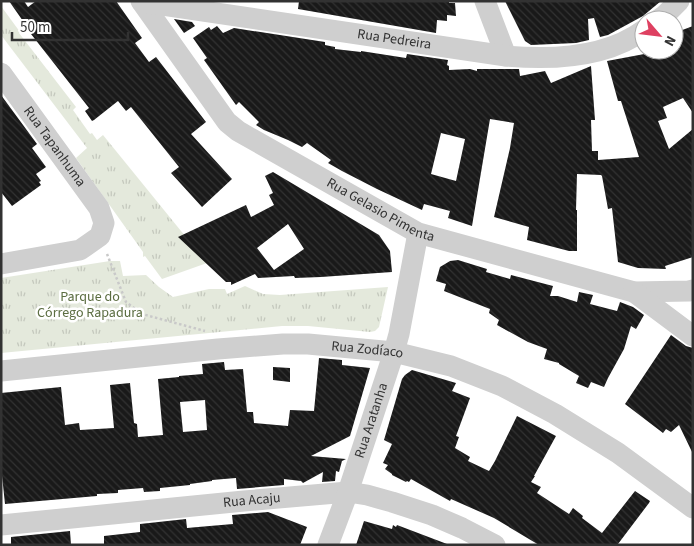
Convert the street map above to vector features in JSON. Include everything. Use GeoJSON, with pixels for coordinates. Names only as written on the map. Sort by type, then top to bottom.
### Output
{"type":"FeatureCollection","features":[{"type":"Feature","properties":{"kind":"street"},"geometry":{"type":"LineString","coordinates":[[485,1],[506,56]]}},
{"type":"Feature","properties":{"kind":"street"},"geometry":{"type":"LineString","coordinates":[[670,10],[680,1]]}},
{"type":"Feature","properties":{"kind":"street","name":"Rua Pedreira"},"geometry":{"type":"LineString","coordinates":[[141,2],[506,56],[532,58],[583,54],[613,46],[634,36]]}},
{"type":"Feature","properties":{"kind":"street","name":"Rua Gelasio Pimenta"},"geometry":{"type":"LineString","coordinates":[[141,2],[228,122],[238,131],[418,233],[634,292],[693,290]]}},
{"type":"Feature","properties":{"kind":"street","name":"Rua Tapanhuma"},"geometry":{"type":"LineString","coordinates":[[1,73],[99,208],[102,230]]}},
{"type":"Feature","properties":{"kind":"street"},"geometry":{"type":"LineString","coordinates":[[1,264],[80,250],[102,230]]}},
{"type":"Feature","properties":{"kind":"street","name":"Rua Aratanha"},"geometry":{"type":"LineString","coordinates":[[328,545],[348,492],[394,352],[418,233]]}},
{"type":"Feature","properties":{"kind":"street"},"geometry":{"type":"LineString","coordinates":[[634,292],[693,336]]}},
{"type":"Feature","properties":{"kind":"street","name":"Rua Zodíaco"},"geometry":{"type":"LineString","coordinates":[[1,371],[245,346],[283,344],[308,344],[394,352],[451,366],[502,386],[555,414],[618,453],[693,508]]}},
{"type":"Feature","properties":{"kind":"street","name":"Rua Acaju"},"geometry":{"type":"LineString","coordinates":[[1,525],[348,492],[384,499],[432,515],[495,545]]}},
{"type":"Feature","properties":{"kind":"path"},"geometry":{"type":"LineString","coordinates":[[102,230],[126,302],[142,314],[211,333]]}},
{"type":"Feature","properties":{"kind":"green space"},"geometry":{"type":"Polygon","coordinates":[[[1,6],[19,33],[76,107],[73,110],[90,134],[92,133],[97,140],[103,135],[207,263],[162,279],[145,256],[143,257],[143,252],[76,158],[87,148],[1,35],[1,6]]]}},
{"type":"Feature","properties":{"kind":"green space","name":"Parque do Córrego Rapadura"},"geometry":{"type":"Polygon","coordinates":[[[120,261],[123,276],[146,275],[173,297],[209,289],[225,289],[227,294],[245,286],[263,294],[280,295],[388,287],[379,327],[375,331],[370,332],[308,326],[282,326],[1,353],[1,278],[120,261]]]}},
{"type":"Feature","properties":{"kind":"building"},"geometry":{"type":"Polygon","coordinates":[[[9,1],[24,1],[28,7],[36,1],[116,1],[142,38],[135,43],[149,62],[156,57],[206,122],[191,134],[232,179],[202,207],[171,173],[179,167],[131,107],[126,111],[118,101],[92,121],[85,111],[89,108],[31,34],[9,1]]]}},
{"type":"Feature","properties":{"kind":"building"},"geometry":{"type":"Polygon","coordinates":[[[299,1],[449,1],[449,3],[455,3],[456,16],[447,15],[447,21],[437,20],[436,33],[298,9],[299,1]]]}},
{"type":"Feature","properties":{"kind":"building"},"geometry":{"type":"Polygon","coordinates":[[[505,1],[661,1],[650,10],[634,10],[634,21],[608,35],[600,37],[594,18],[588,19],[589,40],[576,43],[531,45],[525,41],[505,1]]]}},
{"type":"Feature","properties":{"kind":"building"},"geometry":{"type":"Polygon","coordinates":[[[174,19],[192,22],[195,26],[184,33],[174,19]]]}},
{"type":"Feature","properties":{"kind":"building"},"geometry":{"type":"Polygon","coordinates":[[[217,26],[223,33],[234,28],[325,42],[325,45],[335,47],[335,49],[406,58],[407,54],[448,60],[449,70],[519,69],[520,76],[545,71],[551,83],[591,66],[595,120],[591,120],[592,151],[598,151],[598,160],[639,157],[621,101],[618,101],[607,61],[634,56],[634,60],[684,60],[684,29],[693,26],[693,113],[683,98],[663,107],[667,118],[658,121],[669,149],[693,129],[693,257],[665,266],[666,269],[638,268],[618,262],[612,208],[608,209],[601,175],[577,174],[577,251],[569,251],[527,240],[529,227],[494,217],[514,123],[490,119],[472,226],[448,218],[450,211],[424,204],[422,210],[377,189],[328,163],[331,160],[307,143],[302,147],[256,125],[259,122],[239,102],[236,105],[204,60],[207,58],[193,38],[209,27],[211,30],[217,26]],[[441,133],[431,174],[456,181],[465,139],[441,133]]]}},
{"type":"Feature","properties":{"kind":"building"},"geometry":{"type":"Polygon","coordinates":[[[1,95],[37,144],[32,148],[46,167],[36,174],[41,181],[39,182],[41,185],[12,206],[1,192],[1,95]]]}},
{"type":"Feature","properties":{"kind":"building"},"geometry":{"type":"Polygon","coordinates":[[[273,172],[379,235],[390,251],[392,272],[295,278],[294,276],[258,278],[255,274],[231,285],[231,282],[226,282],[178,237],[246,205],[251,217],[274,205],[269,195],[273,193],[265,176],[273,172]],[[288,224],[257,248],[274,270],[304,249],[288,224]]]}},
{"type":"Feature","properties":{"kind":"building"},"geometry":{"type":"Polygon","coordinates":[[[458,260],[487,269],[486,272],[510,279],[511,275],[553,286],[550,296],[558,296],[577,302],[579,292],[593,295],[590,304],[617,311],[620,302],[633,307],[644,315],[636,329],[631,326],[624,349],[604,387],[591,382],[588,388],[576,383],[579,376],[559,363],[544,359],[547,349],[528,342],[497,325],[499,320],[489,313],[490,309],[444,291],[446,284],[436,281],[440,267],[450,261],[458,260]]]}},
{"type":"Feature","properties":{"kind":"building"},"geometry":{"type":"Polygon","coordinates":[[[671,335],[686,346],[693,348],[693,454],[679,425],[671,432],[666,429],[663,433],[625,404],[671,335]]]}},
{"type":"Feature","properties":{"kind":"building"},"geometry":{"type":"Polygon","coordinates":[[[319,358],[342,360],[342,365],[370,368],[350,436],[311,456],[346,459],[342,461],[339,472],[336,471],[335,481],[322,482],[323,472],[303,483],[301,481],[284,479],[284,485],[237,489],[236,478],[160,488],[160,491],[144,492],[143,488],[118,490],[118,493],[97,494],[97,496],[5,504],[1,466],[1,393],[61,387],[65,425],[79,423],[80,430],[114,428],[110,385],[130,383],[134,423],[137,424],[138,437],[163,435],[158,379],[203,374],[202,364],[224,362],[225,370],[243,369],[247,412],[253,412],[254,423],[288,426],[290,410],[314,411],[319,358]],[[205,400],[180,402],[183,432],[207,430],[205,400]]]}},
{"type":"Feature","properties":{"kind":"building"},"geometry":{"type":"Polygon","coordinates":[[[273,367],[290,368],[290,382],[273,380],[273,367]]]}},
{"type":"Feature","properties":{"kind":"building"},"geometry":{"type":"Polygon","coordinates":[[[412,370],[456,383],[452,391],[470,398],[456,436],[459,437],[455,448],[470,457],[468,461],[489,471],[517,416],[556,436],[531,482],[541,487],[537,493],[569,514],[573,508],[583,516],[582,518],[602,533],[635,491],[650,501],[649,503],[619,545],[539,545],[494,518],[451,499],[450,501],[411,479],[409,482],[406,482],[392,475],[385,469],[388,465],[383,463],[392,444],[384,440],[402,379],[412,370]]]}},
{"type":"Feature","properties":{"kind":"building"},"geometry":{"type":"Polygon","coordinates":[[[268,512],[307,527],[300,545],[104,545],[104,536],[140,532],[140,524],[186,519],[187,528],[233,524],[232,515],[268,512]]]}},
{"type":"Feature","properties":{"kind":"building"},"geometry":{"type":"Polygon","coordinates":[[[364,521],[392,529],[393,525],[396,527],[397,525],[447,545],[356,545],[364,521]]]}},
{"type":"Feature","properties":{"kind":"building"},"geometry":{"type":"Polygon","coordinates":[[[70,531],[71,545],[11,545],[11,537],[70,531]]]}}]}
